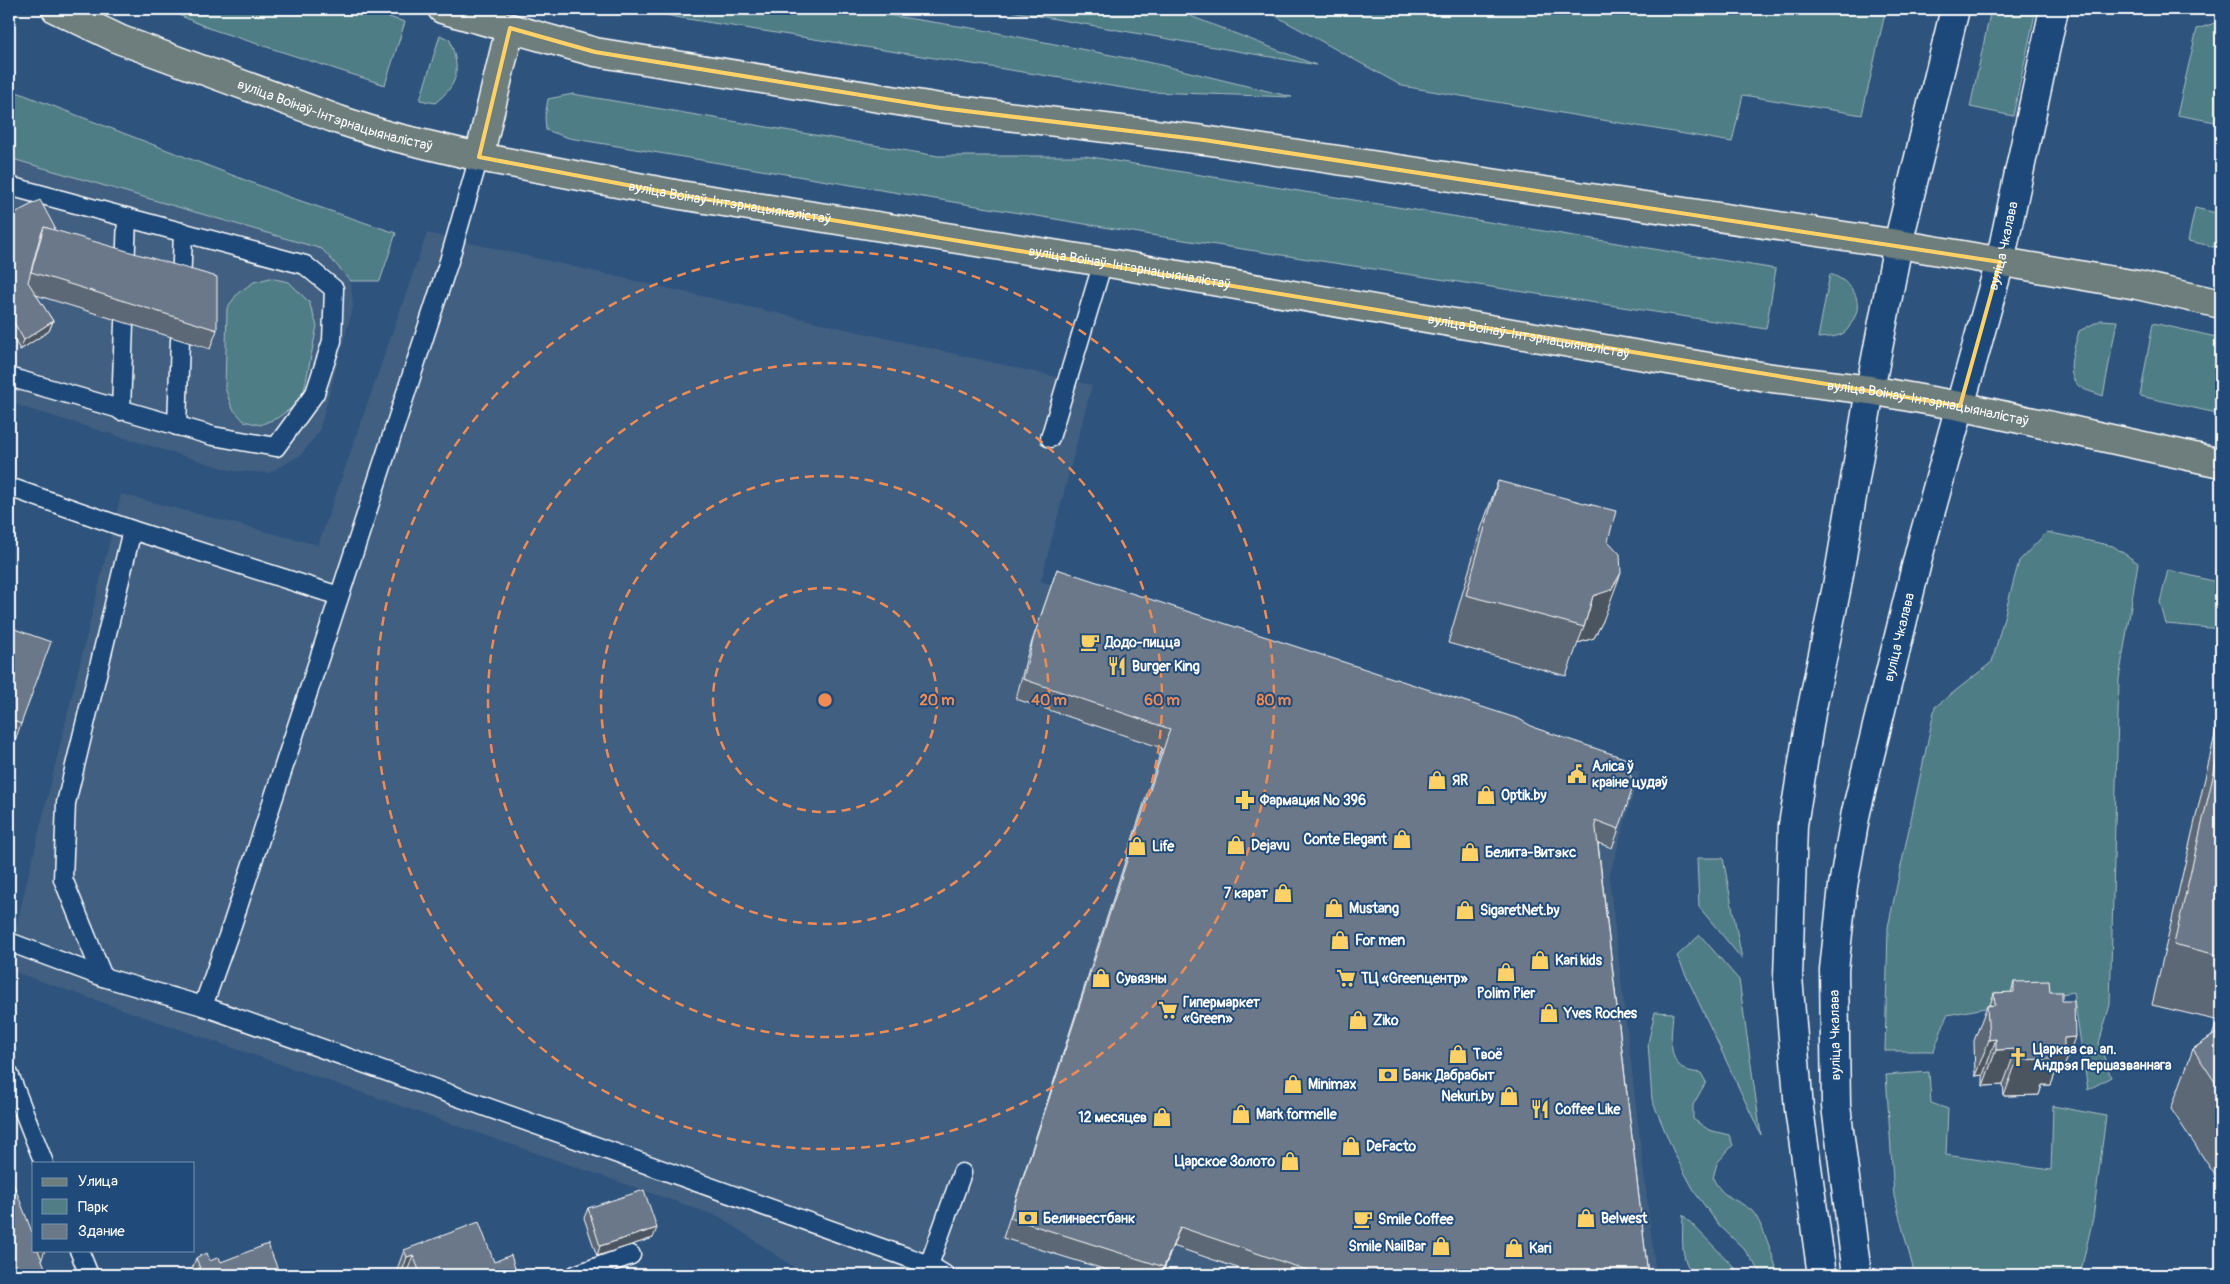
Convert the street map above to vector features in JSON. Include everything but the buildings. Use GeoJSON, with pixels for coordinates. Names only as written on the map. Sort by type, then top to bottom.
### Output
{"type":"FeatureCollection","features":[{"type":"Feature","properties":{"kind":"main road","name":"вуліца Воінаў-Інтэрнацыяналістаў"},"geometry":{"type":"LineString","coordinates":[[56,9],[121,40],[339,120],[386,135],[479,157],[680,195],[1103,262],[1752,375],[1870,390],[1960,406],[2221,463]]}},
{"type":"Feature","properties":{"kind":"main road"},"geometry":{"type":"LineString","coordinates":[[442,9],[596,52],[941,108],[1204,140],[1898,244],[2137,285],[2221,304]]}},
{"type":"Feature","properties":{"kind":"main road"},"geometry":{"type":"LineString","coordinates":[[1822,1275],[1799,1109],[1788,976],[1794,825],[1811,713],[1838,586],[1870,390],[1898,244],[1954,9]]}},
{"type":"Feature","properties":{"kind":"main road","name":"вуліца Чкалава"},"geometry":{"type":"LineString","coordinates":[[1857,1275],[1836,1106],[1834,970],[1843,886],[1860,794],[1920,550],[2000,262],[2054,9]]}},
{"type":"Feature","properties":{"kind":"main road"},"geometry":{"type":"LineString","coordinates":[[479,157],[510,28]]}},
{"type":"Feature","properties":{"kind":"lane"},"geometry":{"type":"LineString","coordinates":[[203,1006],[232,925],[340,596],[454,245],[479,157]]}},
{"type":"Feature","properties":{"kind":"lane"},"geometry":{"type":"LineString","coordinates":[[9,186],[305,265],[334,289],[332,341],[315,393],[276,447],[213,436],[121,411],[9,377]]}},
{"type":"Feature","properties":{"kind":"lane"},"geometry":{"type":"LineString","coordinates":[[125,272],[127,217]]}},
{"type":"Feature","properties":{"kind":"lane"},"geometry":{"type":"LineString","coordinates":[[181,288],[182,232]]}},
{"type":"Feature","properties":{"kind":"lane"},"geometry":{"type":"LineString","coordinates":[[1050,438],[1103,262]]}},
{"type":"Feature","properties":{"kind":"lane"},"geometry":{"type":"LineString","coordinates":[[121,411],[124,323]]}},
{"type":"Feature","properties":{"kind":"lane"},"geometry":{"type":"LineString","coordinates":[[177,426],[180,340]]}},
{"type":"Feature","properties":{"kind":"lane"},"geometry":{"type":"LineString","coordinates":[[9,487],[132,530],[340,596]]}},
{"type":"Feature","properties":{"kind":"lane"},"geometry":{"type":"LineString","coordinates":[[103,976],[63,879],[66,803],[132,530]]}},
{"type":"Feature","properties":{"kind":"lane"},"geometry":{"type":"LineString","coordinates":[[9,942],[103,976],[203,1006],[929,1265],[945,1275]]}},
{"type":"Feature","properties":{"kind":"lane"},"geometry":{"type":"LineString","coordinates":[[9,1074],[44,1162]]}},
{"type":"Feature","properties":{"kind":"lane"},"geometry":{"type":"LineString","coordinates":[[929,1265],[962,1173]]}},
{"type":"Feature","properties":{"kind":"lane"},"geometry":{"type":"LineString","coordinates":[[80,1252],[89,1275]]}},
{"type":"Feature","properties":{"kind":"lane"},"geometry":{"type":"LineString","coordinates":[[576,1275],[631,1255]]}},
{"type":"Feature","properties":{"kind":"highlighted area"},"geometry":{"type":"Polygon","coordinates":[[[510,28],[595,52],[941,108],[1204,140],[2000,262],[1960,406],[680,195],[479,157],[510,28]]]}},
{"type":"Feature","properties":{"kind":"shaded area"},"geometry":{"type":"Polygon","coordinates":[[[9,158],[322,249],[351,281],[353,307],[319,432],[301,455],[269,473],[233,471],[9,403],[9,158]]]}},
{"type":"Feature","properties":{"kind":"shaded area"},"geometry":{"type":"Polygon","coordinates":[[[427,233],[1092,385],[1041,581],[1640,772],[1609,877],[1656,1275],[805,1275],[720,1217],[9,970],[9,955],[121,494],[318,545],[427,233]]]}},
{"type":"Feature","properties":{"kind":"green space"},"geometry":{"type":"Polygon","coordinates":[[[165,9],[362,9],[405,22],[385,85],[211,29],[165,9]]]}},
{"type":"Feature","properties":{"kind":"green space"},"geometry":{"type":"Polygon","coordinates":[[[642,9],[848,9],[978,29],[1157,64],[1292,97],[1149,92],[675,17],[642,9]]]}},
{"type":"Feature","properties":{"kind":"green space"},"geometry":{"type":"Polygon","coordinates":[[[999,9],[1178,9],[1193,17],[1316,65],[999,9]]]}},
{"type":"Feature","properties":{"kind":"green space"},"geometry":{"type":"Polygon","coordinates":[[[1263,9],[1886,9],[1862,115],[1743,95],[1732,142],[1402,86],[1263,9]]]}},
{"type":"Feature","properties":{"kind":"green space"},"geometry":{"type":"Polygon","coordinates":[[[1991,9],[2036,9],[2013,116],[1970,107],[1991,9]]]}},
{"type":"Feature","properties":{"kind":"green space"},"geometry":{"type":"Polygon","coordinates":[[[2221,21],[2221,123],[2177,115],[2197,29],[2221,21]]]}},
{"type":"Feature","properties":{"kind":"green space"},"geometry":{"type":"Polygon","coordinates":[[[440,35],[450,40],[455,60],[456,75],[449,89],[435,103],[420,100],[440,35]]]}},
{"type":"Feature","properties":{"kind":"green space"},"geometry":{"type":"Polygon","coordinates":[[[9,89],[289,197],[396,233],[380,281],[351,281],[322,249],[9,158],[9,89]]]}},
{"type":"Feature","properties":{"kind":"green space"},"geometry":{"type":"Polygon","coordinates":[[[573,94],[938,156],[1085,156],[1776,269],[1766,329],[1151,235],[569,138],[546,130],[545,117],[548,99],[573,94]]]}},
{"type":"Feature","properties":{"kind":"green space"},"geometry":{"type":"Polygon","coordinates":[[[2195,208],[2221,214],[2221,248],[2188,241],[2195,208]]]}},
{"type":"Feature","properties":{"kind":"green space"},"geometry":{"type":"Polygon","coordinates":[[[1830,274],[1844,281],[1854,292],[1857,299],[1856,314],[1849,327],[1842,334],[1818,338],[1830,274]]]}},
{"type":"Feature","properties":{"kind":"green space"},"geometry":{"type":"Polygon","coordinates":[[[270,278],[289,282],[309,302],[317,326],[304,391],[293,407],[277,418],[260,425],[244,421],[232,408],[225,388],[227,308],[238,293],[254,282],[270,278]]]}},
{"type":"Feature","properties":{"kind":"green space"},"geometry":{"type":"Polygon","coordinates":[[[2101,320],[2117,321],[2103,396],[2080,387],[2075,382],[2071,368],[2079,331],[2101,320]]]}},
{"type":"Feature","properties":{"kind":"green space"},"geometry":{"type":"Polygon","coordinates":[[[2153,323],[2221,338],[2221,414],[2140,396],[2153,323]]]}},
{"type":"Feature","properties":{"kind":"green space"},"geometry":{"type":"Polygon","coordinates":[[[2047,532],[2113,546],[2138,563],[2119,679],[2110,1005],[2099,1043],[2111,1077],[2088,1090],[2073,992],[1947,1015],[1934,1051],[1885,1051],[1888,927],[1935,707],[1992,662],[2019,561],[2047,532]]]}},
{"type":"Feature","properties":{"kind":"green space"},"geometry":{"type":"Polygon","coordinates":[[[2168,570],[2221,583],[2221,629],[2166,624],[2160,602],[2168,570]]]}},
{"type":"Feature","properties":{"kind":"green space"},"geometry":{"type":"Polygon","coordinates":[[[1697,858],[1723,858],[1742,959],[1699,907],[1697,858]]]}},
{"type":"Feature","properties":{"kind":"green space"},"geometry":{"type":"Polygon","coordinates":[[[1700,935],[1739,980],[1761,1135],[1677,956],[1700,935]]]}},
{"type":"Feature","properties":{"kind":"green space"},"geometry":{"type":"Polygon","coordinates":[[[1655,1012],[1673,1013],[1671,1044],[1675,1059],[1679,1065],[1687,1070],[1701,1073],[1706,1082],[1693,1105],[1693,1119],[1709,1130],[1729,1135],[1733,1145],[1717,1163],[1713,1178],[1725,1194],[1751,1210],[1755,1215],[1767,1241],[1778,1275],[1763,1275],[1743,1248],[1719,1225],[1696,1194],[1675,1155],[1652,1100],[1648,1043],[1655,1012]]]}},
{"type":"Feature","properties":{"kind":"green space"},"geometry":{"type":"Polygon","coordinates":[[[1929,1072],[1931,1103],[1948,1109],[1946,1155],[2051,1170],[2053,1106],[2106,1116],[2093,1218],[2080,1275],[1919,1275],[1913,1268],[1894,1196],[1886,1075],[1929,1072]]]}},
{"type":"Feature","properties":{"kind":"green space"},"geometry":{"type":"Polygon","coordinates":[[[1683,1215],[1742,1275],[1709,1276],[1692,1272],[1688,1266],[1683,1249],[1683,1215]]]}},
{"type":"Feature","properties":{"kind":"place","name":"Додо-пицца"},"geometry":{"type":"Point","coordinates":[1090,642]}},
{"type":"Feature","properties":{"kind":"place","name":"Burger King"},"geometry":{"type":"Point","coordinates":[1117,666]}},
{"type":"Feature","properties":{"kind":"place","name":"Аліса ў краіне цудаў"},"geometry":{"type":"Point","coordinates":[1577,774]}},
{"type":"Feature","properties":{"kind":"place","name":"ЯR"},"geometry":{"type":"Point","coordinates":[1437,780]}},
{"type":"Feature","properties":{"kind":"place","name":"Optik.by"},"geometry":{"type":"Point","coordinates":[1486,795]}},
{"type":"Feature","properties":{"kind":"place","name":"Фармация № 396"},"geometry":{"type":"Point","coordinates":[1245,800]}},
{"type":"Feature","properties":{"kind":"place","name":"Conte Elegant"},"geometry":{"type":"Point","coordinates":[1402,839]}},
{"type":"Feature","properties":{"kind":"place","name":"Dejavu"},"geometry":{"type":"Point","coordinates":[1236,845]}},
{"type":"Feature","properties":{"kind":"place","name":"Life"},"geometry":{"type":"Point","coordinates":[1137,846]}},
{"type":"Feature","properties":{"kind":"place","name":"Белита-Витэкс"},"geometry":{"type":"Point","coordinates":[1470,852]}},
{"type":"Feature","properties":{"kind":"place","name":"7 карат"},"geometry":{"type":"Point","coordinates":[1283,893]}},
{"type":"Feature","properties":{"kind":"place","name":"Mustang"},"geometry":{"type":"Point","coordinates":[1334,908]}},
{"type":"Feature","properties":{"kind":"place","name":"SigaretNet.by"},"geometry":{"type":"Point","coordinates":[1465,910]}},
{"type":"Feature","properties":{"kind":"place","name":"For men"},"geometry":{"type":"Point","coordinates":[1340,940]}},
{"type":"Feature","properties":{"kind":"place","name":"Kari kids"},"geometry":{"type":"Point","coordinates":[1540,960]}},
{"type":"Feature","properties":{"kind":"place","name":"Polim Pier"},"geometry":{"type":"Point","coordinates":[1506,972]}},
{"type":"Feature","properties":{"kind":"place","name":"Сувязны"},"geometry":{"type":"Point","coordinates":[1101,978]}},
{"type":"Feature","properties":{"kind":"place","name":"ТЦ «Greenцентр»"},"geometry":{"type":"Point","coordinates":[1346,978]}},
{"type":"Feature","properties":{"kind":"place","name":"Гипермаркет «Green»"},"geometry":{"type":"Point","coordinates":[1168,1010]}},
{"type":"Feature","properties":{"kind":"place","name":"Yves Roches"},"geometry":{"type":"Point","coordinates":[1549,1013]}},
{"type":"Feature","properties":{"kind":"place","name":"Ziko"},"geometry":{"type":"Point","coordinates":[1358,1020]}},
{"type":"Feature","properties":{"kind":"place","name":"Твоё"},"geometry":{"type":"Point","coordinates":[1458,1054]}},
{"type":"Feature","properties":{"kind":"place","name":"Царква св. ап. Андрэя Першазваннага"},"geometry":{"type":"Point","coordinates":[2018,1057]}},
{"type":"Feature","properties":{"kind":"place","name":"Банк Дабрабыт"},"geometry":{"type":"Point","coordinates":[1388,1075]}},
{"type":"Feature","properties":{"kind":"place","name":"Minimax"},"geometry":{"type":"Point","coordinates":[1293,1084]}},
{"type":"Feature","properties":{"kind":"place","name":"Nekuri.by"},"geometry":{"type":"Point","coordinates":[1509,1096]}},
{"type":"Feature","properties":{"kind":"place","name":"Coffee Like"},"geometry":{"type":"Point","coordinates":[1540,1109]}},
{"type":"Feature","properties":{"kind":"place","name":"Mark formelle"},"geometry":{"type":"Point","coordinates":[1241,1114]}},
{"type":"Feature","properties":{"kind":"place","name":"12 месяцев"},"geometry":{"type":"Point","coordinates":[1162,1117]}},
{"type":"Feature","properties":{"kind":"place","name":"DeFacto"},"geometry":{"type":"Point","coordinates":[1351,1146]}},
{"type":"Feature","properties":{"kind":"place","name":"Царское Золото"},"geometry":{"type":"Point","coordinates":[1290,1161]}},
{"type":"Feature","properties":{"kind":"place","name":"Белинвестбанк"},"geometry":{"type":"Point","coordinates":[1028,1218]}},
{"type":"Feature","properties":{"kind":"place","name":"Belwest"},"geometry":{"type":"Point","coordinates":[1586,1218]}},
{"type":"Feature","properties":{"kind":"place","name":"Smile Coffee"},"geometry":{"type":"Point","coordinates":[1363,1219]}},
{"type":"Feature","properties":{"kind":"place","name":"Smile NailBar"},"geometry":{"type":"Point","coordinates":[1441,1246]}},
{"type":"Feature","properties":{"kind":"place","name":"Kari"},"geometry":{"type":"Point","coordinates":[1514,1248]}}]}
